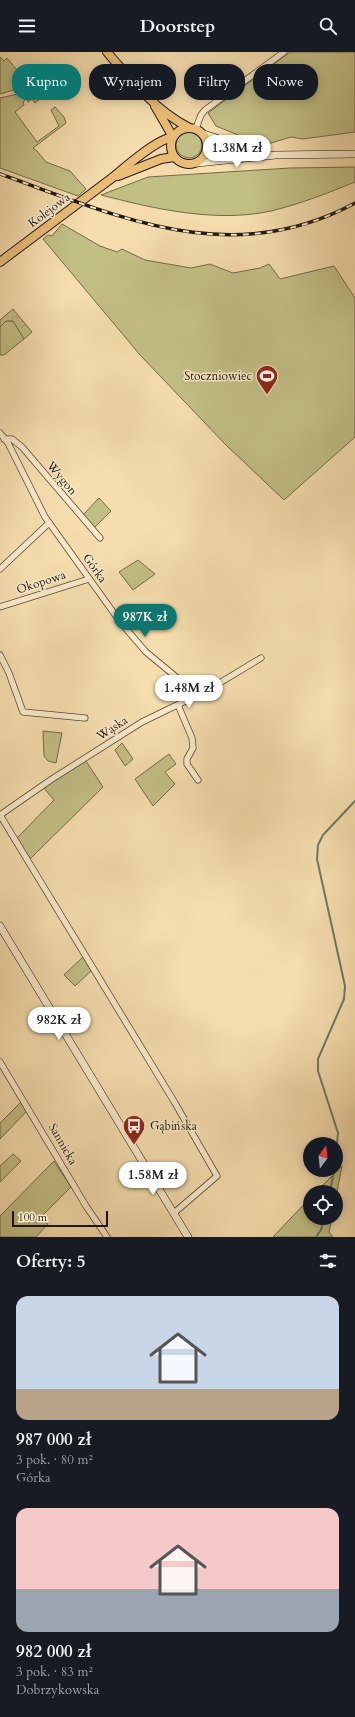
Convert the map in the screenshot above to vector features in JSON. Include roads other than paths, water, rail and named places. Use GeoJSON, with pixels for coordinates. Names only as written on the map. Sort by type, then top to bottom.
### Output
{"type":"FeatureCollection","features":[{"type":"Feature","properties":{"kind":"main road"},"geometry":{"type":"LineString","coordinates":[[107,52],[117,64]]}},
{"type":"Feature","properties":{"kind":"main road"},"geometry":{"type":"LineString","coordinates":[[151,100],[192,128],[204,134],[245,149],[276,155]]}},
{"type":"Feature","properties":{"kind":"main road"},"geometry":{"type":"LineString","coordinates":[[151,100],[173,137]]}},
{"type":"Feature","properties":{"kind":"main road"},"geometry":{"type":"LineString","coordinates":[[192,128],[179,130],[173,137],[171,147],[174,157],[183,162],[197,163],[276,155],[355,154]]}},
{"type":"Feature","properties":{"kind":"main road"},"geometry":{"type":"LineString","coordinates":[[197,163],[204,156],[207,150],[207,140],[204,134]]}},
{"type":"Feature","properties":{"kind":"main road","name":"Kolejowa"},"geometry":{"type":"LineString","coordinates":[[0,262],[125,167],[163,140],[173,137]]}},
{"type":"Feature","properties":{"kind":"main road","name":"Kolejowa"},"geometry":{"type":"LineString","coordinates":[[112,178],[150,163],[174,157]]}},
{"type":"Feature","properties":{"kind":"main road"},"geometry":{"type":"LineString","coordinates":[[0,926],[188,1237]]}},
{"type":"Feature","properties":{"kind":"street"},"geometry":{"type":"LineString","coordinates":[[192,128],[206,110],[284,52]]}},
{"type":"Feature","properties":{"kind":"street","name":"Górka"},"geometry":{"type":"LineString","coordinates":[[0,433],[49,523],[89,579],[141,646],[198,695]]}},
{"type":"Feature","properties":{"kind":"street","name":"Wygon"},"geometry":{"type":"LineString","coordinates":[[4,439],[12,439],[22,447],[100,538]]}},
{"type":"Feature","properties":{"kind":"street"},"geometry":{"type":"LineString","coordinates":[[0,569],[49,523]]}},
{"type":"Feature","properties":{"kind":"street","name":"Okopowa"},"geometry":{"type":"LineString","coordinates":[[0,607],[89,579]]}},
{"type":"Feature","properties":{"kind":"street"},"geometry":{"type":"LineString","coordinates":[[0,654],[9,673],[23,712],[85,718]]}},
{"type":"Feature","properties":{"kind":"street","name":"Wąska"},"geometry":{"type":"LineString","coordinates":[[0,815],[57,775],[122,734],[198,695],[262,658]]}},
{"type":"Feature","properties":{"kind":"street"},"geometry":{"type":"LineString","coordinates":[[178,705],[192,738],[193,748],[187,759],[187,764],[198,780]]}},
{"type":"Feature","properties":{"kind":"street"},"geometry":{"type":"LineString","coordinates":[[0,815],[171,1096],[217,1176],[174,1213]]}},
{"type":"Feature","properties":{"kind":"street","name":"Sannicka"},"geometry":{"type":"LineString","coordinates":[[0,1062],[83,1201],[107,1237]]}},
{"type":"Feature","properties":{"kind":"waterway"},"geometry":{"type":"LineString","coordinates":[[338,1137],[338,1133],[318,1071],[318,1059],[344,999],[345,986],[317,859],[318,845],[323,835],[355,801]]}},
{"type":"Feature","properties":{"kind":"waterway"},"geometry":{"type":"LineString","coordinates":[[331,1185],[333,1177]]}},
{"type":"Feature","properties":{"kind":"waterway"},"geometry":{"type":"LineString","coordinates":[[316,1237],[321,1230],[322,1225]]}},
{"type":"Feature","properties":{"kind":"railway"},"geometry":{"type":"LineString","coordinates":[[0,174],[132,220],[176,230],[220,235],[264,233],[309,223],[355,203]]}},
{"type":"Feature","properties":{"kind":"place","name":"Stoczniowiec"},"geometry":{"type":"Point","coordinates":[267,396]}},
{"type":"Feature","properties":{"kind":"place","name":"Gąbińska"},"geometry":{"type":"Point","coordinates":[134,1146]}}]}
